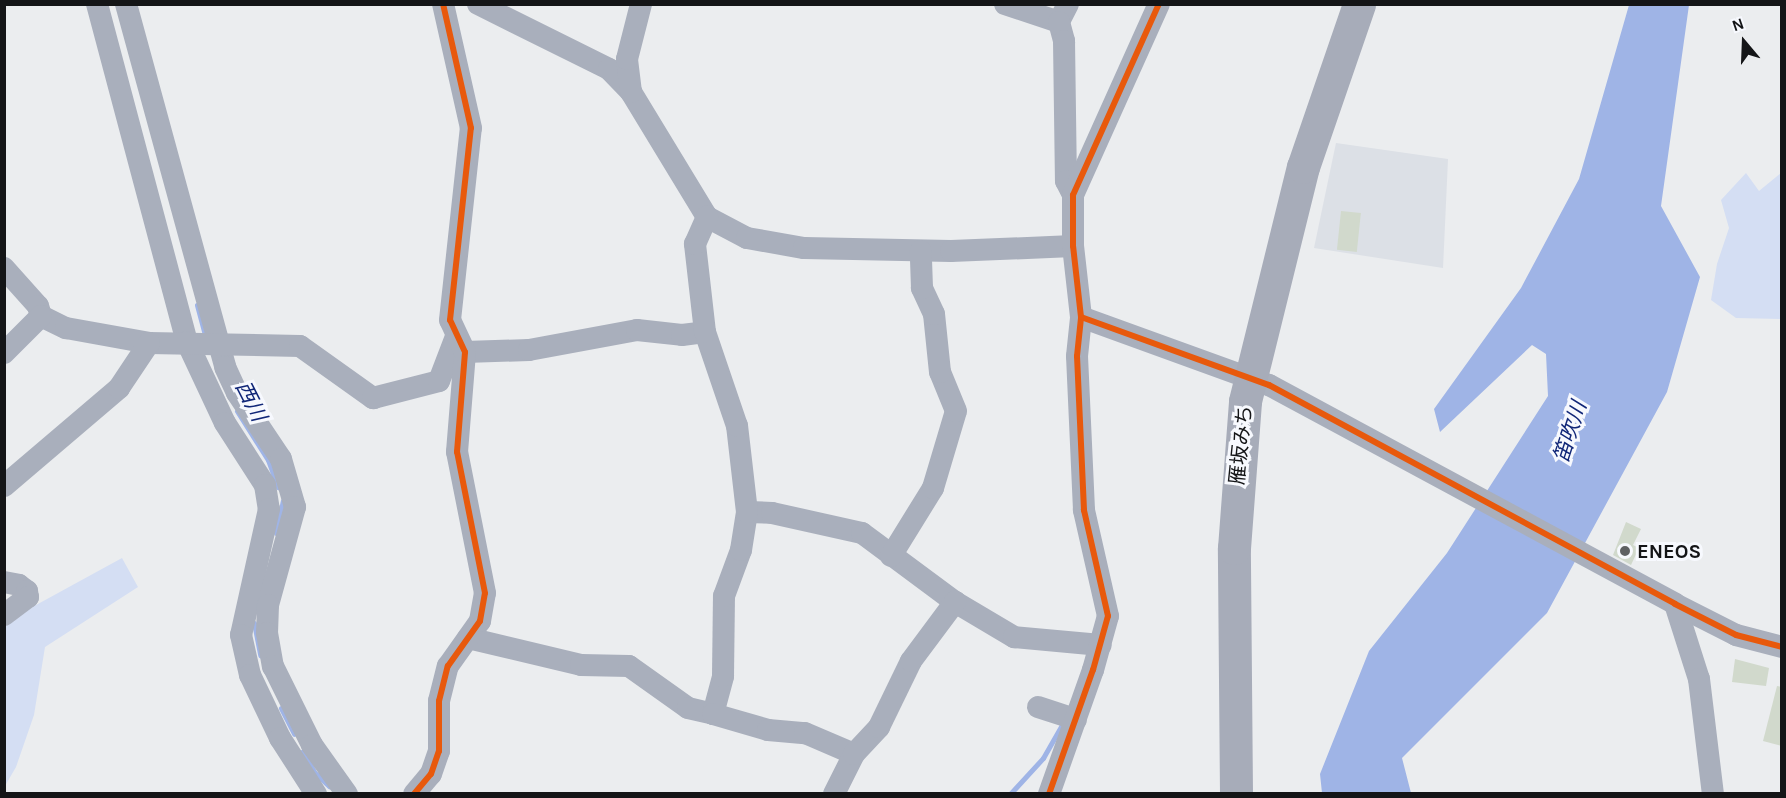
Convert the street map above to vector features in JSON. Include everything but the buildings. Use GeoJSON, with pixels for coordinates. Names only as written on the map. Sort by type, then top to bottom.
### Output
{"type":"FeatureCollection","features":[{"type":"Feature","properties":{"kind":"highway","name":"雁坂みち"},"geometry":{"type":"LineString","coordinates":[[1236,794],[1235,496],[1303,167],[1359,4]]}},
{"type":"Feature","properties":{"kind":"street"},"geometry":{"type":"LineString","coordinates":[[97,4],[187,342],[225,423],[265,485],[269,509],[241,635],[255,686],[280,738],[316,794]]}},
{"type":"Feature","properties":{"kind":"street"},"geometry":{"type":"LineString","coordinates":[[126,4],[220,344],[237,393],[281,459],[295,507],[268,605],[267,633],[273,666],[312,745],[347,794]]}},
{"type":"Feature","properties":{"kind":"street"},"geometry":{"type":"LineString","coordinates":[[414,794],[431,774],[439,751],[438,700],[448,666],[480,621],[485,593],[457,452],[460,345],[451,309],[471,128],[443,4]]}},
{"type":"Feature","properties":{"kind":"street"},"geometry":{"type":"LineString","coordinates":[[478,4],[609,69],[631,92],[707,217],[747,238],[804,248],[921,250],[1073,246]]}},
{"type":"Feature","properties":{"kind":"street"},"geometry":{"type":"LineString","coordinates":[[631,92],[627,59],[641,4]]}},
{"type":"Feature","properties":{"kind":"street"},"geometry":{"type":"LineString","coordinates":[[1005,4],[1064,13],[1066,181],[1073,195]]}},
{"type":"Feature","properties":{"kind":"street"},"geometry":{"type":"LineString","coordinates":[[1049,794],[1101,645],[1108,616],[1084,510],[1077,356],[1081,317],[1073,246],[1073,195],[1159,4]]}},
{"type":"Feature","properties":{"kind":"street"},"geometry":{"type":"LineString","coordinates":[[707,217],[695,244],[705,332],[737,426],[747,512],[741,550],[724,596],[723,676],[713,714]]}},
{"type":"Feature","properties":{"kind":"street"},"geometry":{"type":"LineString","coordinates":[[891,556],[933,488],[956,411],[940,372],[934,314],[922,288],[921,250]]}},
{"type":"Feature","properties":{"kind":"street"},"geometry":{"type":"LineString","coordinates":[[6,275],[38,306],[40,316]]}},
{"type":"Feature","properties":{"kind":"street"},"geometry":{"type":"LineString","coordinates":[[40,316],[66,327],[149,343],[300,346],[373,398],[439,381],[460,345]]}},
{"type":"Feature","properties":{"kind":"street"},"geometry":{"type":"LineString","coordinates":[[4,353],[40,316]]}},
{"type":"Feature","properties":{"kind":"street"},"geometry":{"type":"LineString","coordinates":[[1081,317],[1259,381],[1607,565],[1675,604],[1736,635],[1782,647]]}},
{"type":"Feature","properties":{"kind":"street"},"geometry":{"type":"LineString","coordinates":[[460,345],[529,350],[637,330],[682,335],[705,332]]}},
{"type":"Feature","properties":{"kind":"street"},"geometry":{"type":"LineString","coordinates":[[4,486],[119,388],[149,343]]}},
{"type":"Feature","properties":{"kind":"street"},"geometry":{"type":"LineString","coordinates":[[747,512],[772,513],[862,533],[955,602],[1014,637],[1101,645]]}},
{"type":"Feature","properties":{"kind":"street"},"geometry":{"type":"LineString","coordinates":[[4,582],[19,585],[27,591],[28,597],[4,615]]}},
{"type":"Feature","properties":{"kind":"street"},"geometry":{"type":"LineString","coordinates":[[834,794],[854,754],[879,727],[911,661],[955,602]]}},
{"type":"Feature","properties":{"kind":"street"},"geometry":{"type":"LineString","coordinates":[[1675,604],[1687,649],[1699,679],[1713,794]]}},
{"type":"Feature","properties":{"kind":"street"},"geometry":{"type":"LineString","coordinates":[[468,638],[581,665],[629,666],[688,708],[768,730],[805,733],[854,754]]}},
{"type":"Feature","properties":{"kind":"street"},"geometry":{"type":"LineString","coordinates":[[1687,649],[1701,794]]}},
{"type":"Feature","properties":{"kind":"street"},"geometry":{"type":"LineString","coordinates":[[1038,707],[1076,719]]}},
{"type":"Feature","properties":{"kind":"shaded area"},"geometry":{"type":"Polygon","coordinates":[[[1336,143],[1448,159],[1443,268],[1314,248],[1336,143]]]}},
{"type":"Feature","properties":{"kind":"shaded area"},"geometry":{"type":"Polygon","coordinates":[[[1746,173],[1759,191],[1781,173],[1781,319],[1736,318],[1711,300],[1717,264],[1729,228],[1721,200],[1746,173]]]}},
{"type":"Feature","properties":{"kind":"shaded area"},"geometry":{"type":"Polygon","coordinates":[[[122,558],[138,587],[45,647],[34,715],[16,767],[5,786],[5,622],[122,558]]]}},
{"type":"Feature","properties":{"kind":"water","name":"笛吹川"},"geometry":{"type":"Polygon","coordinates":[[[1629,5],[1689,5],[1661,206],[1700,277],[1667,392],[1547,613],[1402,758],[1411,793],[1322,793],[1320,774],[1369,651],[1447,553],[1548,396],[1546,354],[1532,345],[1440,432],[1434,409],[1521,288],[1579,179],[1629,5]]]}},
{"type":"Feature","properties":{"kind":"waterway","name":"西川"},"geometry":{"type":"LineString","coordinates":[[197,305],[206,339]]}},
{"type":"Feature","properties":{"kind":"waterway","name":"西川"},"geometry":{"type":"LineString","coordinates":[[237,411],[268,460],[278,487]]}},
{"type":"Feature","properties":{"kind":"waterway","name":"西川"},"geometry":{"type":"LineString","coordinates":[[276,533],[283,501]]}},
{"type":"Feature","properties":{"kind":"waterway","name":"西川"},"geometry":{"type":"LineString","coordinates":[[254,623],[260,655]]}},
{"type":"Feature","properties":{"kind":"waterway","name":"西川"},"geometry":{"type":"LineString","coordinates":[[281,708],[294,734]]}},
{"type":"Feature","properties":{"kind":"waterway"},"geometry":{"type":"LineString","coordinates":[[1010,794],[1043,758],[1063,723]]}},
{"type":"Feature","properties":{"kind":"waterway","name":"西川"},"geometry":{"type":"LineString","coordinates":[[303,751],[314,772],[329,786]]}},
{"type":"Feature","properties":{"kind":"cycle path"},"geometry":{"type":"LineString","coordinates":[[414,794],[431,774],[439,751],[439,701],[448,666],[480,621],[485,593],[457,452],[465,352],[450,320],[471,128],[443,4]]}},
{"type":"Feature","properties":{"kind":"cycle path"},"geometry":{"type":"LineString","coordinates":[[1049,794],[1093,670],[1108,616],[1084,510],[1077,356],[1081,317],[1073,246],[1073,195],[1159,4]]}},
{"type":"Feature","properties":{"kind":"cycle path"},"geometry":{"type":"LineString","coordinates":[[1081,317],[1269,385],[1675,604],[1736,635],[1782,647]]}},
{"type":"Feature","properties":{"kind":"place","name":"ENEOS"},"geometry":{"type":"Point","coordinates":[1625,551]}}]}
